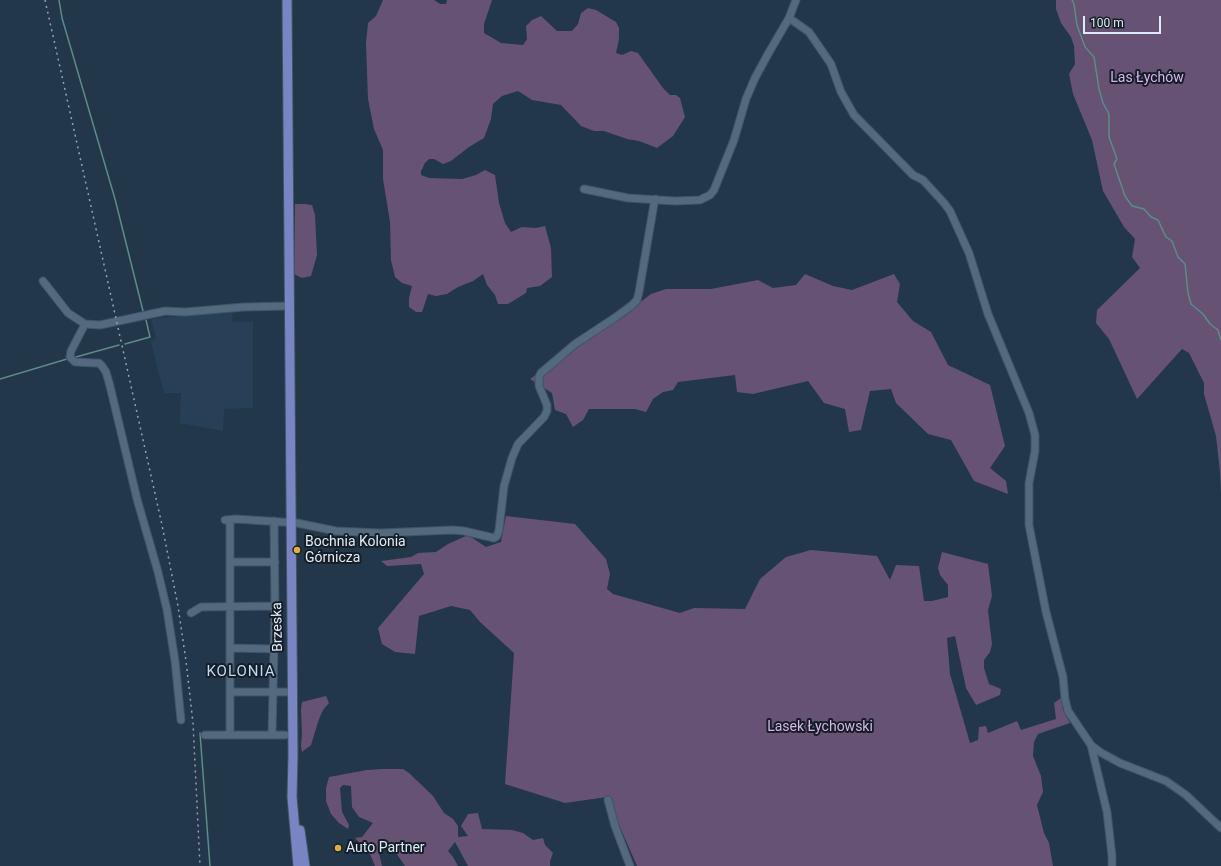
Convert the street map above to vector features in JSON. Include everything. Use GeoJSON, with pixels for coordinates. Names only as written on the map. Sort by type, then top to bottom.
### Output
{"type":"FeatureCollection","features":[{"type":"Feature","properties":{"kind":"main road","name":"Brzeska"},"geometry":{"type":"LineString","coordinates":[[287,0],[293,755],[292,798],[298,866]]}},
{"type":"Feature","properties":{"kind":"main road","name":"Brzeska"},"geometry":{"type":"LineString","coordinates":[[293,755],[300,832],[305,866]]}},
{"type":"Feature","properties":{"kind":"main road","name":"Brzeska"},"geometry":{"type":"LineString","coordinates":[[295,866],[296,851]]}},
{"type":"Feature","properties":{"kind":"street"},"geometry":{"type":"LineString","coordinates":[[584,189],[628,198],[700,200],[710,195],[714,190],[734,140],[746,100],[755,78],[789,18],[796,0]]}},
{"type":"Feature","properties":{"kind":"street"},"geometry":{"type":"LineString","coordinates":[[789,18],[809,32],[831,64],[841,92],[854,115],[907,169],[923,180],[944,203],[950,211],[969,253],[988,314],[1029,412],[1035,435],[1029,495],[1030,536],[1046,612],[1063,676],[1065,699],[1068,711],[1091,745],[1100,752],[1120,763],[1166,781],[1207,814],[1221,828]]}},
{"type":"Feature","properties":{"kind":"street"},"geometry":{"type":"LineString","coordinates":[[230,735],[230,562],[228,520],[236,519],[291,522],[336,531],[380,533],[453,530],[464,531],[490,538],[497,536],[501,518],[504,486],[512,458],[518,444],[544,417],[547,410],[547,405],[539,386],[539,377],[541,373],[575,344],[632,306],[637,300],[656,199]]}},
{"type":"Feature","properties":{"kind":"street"},"geometry":{"type":"LineString","coordinates":[[43,281],[68,313],[85,324],[100,325],[165,311],[185,312],[244,307],[289,306]]}},
{"type":"Feature","properties":{"kind":"street"},"geometry":{"type":"LineString","coordinates":[[85,324],[73,345],[70,357],[75,362],[99,363],[106,372],[137,499],[158,572],[167,610],[175,661],[181,720]]}},
{"type":"Feature","properties":{"kind":"street"},"geometry":{"type":"LineString","coordinates":[[272,734],[275,649],[274,521]]}},
{"type":"Feature","properties":{"kind":"street"},"geometry":{"type":"LineString","coordinates":[[230,562],[275,562]]}},
{"type":"Feature","properties":{"kind":"street"},"geometry":{"type":"LineString","coordinates":[[191,613],[201,607],[275,606]]}},
{"type":"Feature","properties":{"kind":"street"},"geometry":{"type":"LineString","coordinates":[[230,648],[275,649]]}},
{"type":"Feature","properties":{"kind":"street"},"geometry":{"type":"LineString","coordinates":[[230,692],[292,692]]}},
{"type":"Feature","properties":{"kind":"street"},"geometry":{"type":"LineString","coordinates":[[205,735],[284,735]]}},
{"type":"Feature","properties":{"kind":"street"},"geometry":{"type":"LineString","coordinates":[[1091,745],[1107,812],[1112,866]]}},
{"type":"Feature","properties":{"kind":"street"},"geometry":{"type":"LineString","coordinates":[[608,800],[615,826],[630,866]]}},
{"type":"Feature","properties":{"kind":"shaded area"},"geometry":{"type":"Polygon","coordinates":[[[233,310],[232,322],[253,322],[253,408],[224,409],[223,431],[180,423],[181,393],[164,393],[151,342],[156,338],[151,319],[233,310]]]}},
{"type":"Feature","properties":{"kind":"green space"},"geometry":{"type":"Polygon","coordinates":[[[383,0],[434,0],[440,4],[446,4],[447,0],[492,0],[484,24],[484,33],[501,43],[523,45],[527,39],[526,26],[532,20],[541,16],[557,31],[572,31],[578,24],[581,13],[588,8],[596,10],[616,22],[619,28],[619,39],[616,53],[622,55],[631,51],[638,53],[663,88],[670,95],[676,95],[680,98],[685,117],[673,136],[657,148],[639,141],[627,139],[604,131],[594,131],[581,126],[561,105],[532,100],[518,91],[502,96],[493,104],[491,119],[484,138],[451,161],[443,164],[434,159],[429,159],[425,163],[421,171],[421,175],[429,178],[462,179],[476,175],[485,170],[495,175],[499,203],[505,223],[511,232],[522,227],[536,228],[545,226],[551,248],[552,277],[540,286],[527,288],[526,293],[508,304],[498,304],[495,295],[487,285],[483,274],[473,281],[458,287],[447,294],[436,296],[428,294],[422,312],[416,312],[409,307],[409,298],[412,286],[402,283],[395,277],[391,260],[390,222],[383,179],[383,150],[374,129],[368,99],[366,43],[368,23],[376,16],[383,0]]]}},
{"type":"Feature","properties":{"kind":"green space","name":"Las Łychów"},"geometry":{"type":"Polygon","coordinates":[[[1056,0],[1221,0],[1221,495],[1216,436],[1204,394],[1204,383],[1189,353],[1182,349],[1137,399],[1109,339],[1096,323],[1097,310],[1140,268],[1132,257],[1135,239],[1124,227],[1103,191],[1092,140],[1073,94],[1069,74],[1075,64],[1074,46],[1071,37],[1061,23],[1056,9],[1056,0]]]}},
{"type":"Feature","properties":{"kind":"green space"},"geometry":{"type":"Polygon","coordinates":[[[295,204],[312,205],[315,215],[317,255],[311,276],[302,278],[294,274],[295,204]]]}},
{"type":"Feature","properties":{"kind":"green space"},"geometry":{"type":"Polygon","coordinates":[[[805,274],[833,286],[852,290],[894,274],[900,284],[897,302],[913,321],[931,332],[948,365],[990,385],[1005,446],[990,468],[1006,481],[1008,494],[974,481],[951,440],[928,434],[896,403],[891,389],[870,391],[861,430],[849,432],[845,409],[824,403],[808,381],[753,394],[737,392],[735,375],[678,382],[673,390],[663,392],[653,399],[646,412],[635,409],[589,409],[583,420],[573,427],[566,414],[555,410],[552,393],[530,379],[651,294],[666,289],[711,289],[758,280],[773,288],[796,285],[805,274]]]}},
{"type":"Feature","properties":{"kind":"green space","name":"Lasek Łychowski"},"geometry":{"type":"Polygon","coordinates":[[[506,516],[575,524],[606,559],[610,574],[607,589],[613,594],[680,613],[694,608],[745,609],[760,579],[786,557],[811,550],[877,556],[890,580],[896,565],[919,566],[924,601],[932,601],[948,597],[948,585],[940,575],[938,568],[942,552],[988,564],[992,596],[988,610],[992,644],[990,652],[984,660],[984,668],[989,684],[1001,689],[1000,695],[976,705],[966,688],[955,636],[947,638],[950,674],[970,743],[978,740],[979,727],[986,726],[988,733],[1017,721],[1021,730],[1056,719],[1054,703],[1061,698],[1063,710],[1070,723],[1038,734],[1034,742],[1033,756],[1041,776],[1043,792],[1037,805],[1044,833],[1049,843],[1053,866],[637,866],[607,797],[565,803],[505,784],[514,653],[480,622],[470,610],[451,606],[419,616],[415,654],[395,652],[382,644],[378,628],[424,574],[421,564],[387,566],[381,561],[411,557],[418,553],[436,552],[448,544],[468,535],[486,547],[501,542],[506,516]]]}},
{"type":"Feature","properties":{"kind":"green space"},"geometry":{"type":"Polygon","coordinates":[[[326,696],[329,703],[323,710],[319,719],[311,745],[302,752],[302,702],[326,696]]]}},
{"type":"Feature","properties":{"kind":"green space"},"geometry":{"type":"Polygon","coordinates":[[[403,769],[409,773],[433,796],[444,813],[453,819],[458,826],[458,837],[468,836],[461,826],[468,814],[478,813],[482,829],[512,830],[523,833],[533,840],[543,838],[545,845],[553,853],[550,866],[468,866],[455,842],[448,851],[458,866],[405,866],[387,843],[379,843],[379,853],[382,866],[375,866],[370,854],[355,838],[362,837],[373,823],[359,817],[352,807],[351,786],[343,785],[340,788],[342,812],[349,825],[348,829],[339,823],[331,814],[326,801],[326,788],[329,777],[367,770],[403,769]]]}},
{"type":"Feature","properties":{"kind":"waterway"},"geometry":{"type":"LineString","coordinates":[[59,0],[62,18],[115,199],[143,311]]}},
{"type":"Feature","properties":{"kind":"waterway"},"geometry":{"type":"LineString","coordinates":[[1072,0],[1077,25],[1085,47],[1094,57],[1099,89],[1103,103],[1109,114],[1109,137],[1117,159],[1114,164],[1125,196],[1132,206],[1144,209],[1151,217],[1158,220],[1166,237],[1172,241],[1178,257],[1185,264],[1188,293],[1191,304],[1203,314],[1210,324],[1218,330],[1221,340]]}},
{"type":"Feature","properties":{"kind":"waterway"},"geometry":{"type":"LineString","coordinates":[[125,344],[150,337],[146,320]]}},
{"type":"Feature","properties":{"kind":"waterway"},"geometry":{"type":"LineString","coordinates":[[76,357],[119,345]]}},
{"type":"Feature","properties":{"kind":"waterway"},"geometry":{"type":"LineString","coordinates":[[0,379],[67,359]]}},
{"type":"Feature","properties":{"kind":"waterway"},"geometry":{"type":"LineString","coordinates":[[200,733],[210,866]]}},
{"type":"Feature","properties":{"kind":"railway"},"geometry":{"type":"LineString","coordinates":[[45,0],[162,525],[178,606],[193,723],[200,866]]}},
{"type":"Feature","properties":{"kind":"place","name":"Bochnia Kolonia Górnicza"},"geometry":{"type":"Point","coordinates":[297,550]}},
{"type":"Feature","properties":{"kind":"place","name":"Auto Partner"},"geometry":{"type":"Point","coordinates":[338,848]}},
{"type":"Feature","properties":{"kind":"district","name":"KOLONIA"},"geometry":{"type":"Point","coordinates":[241,672]}}]}
